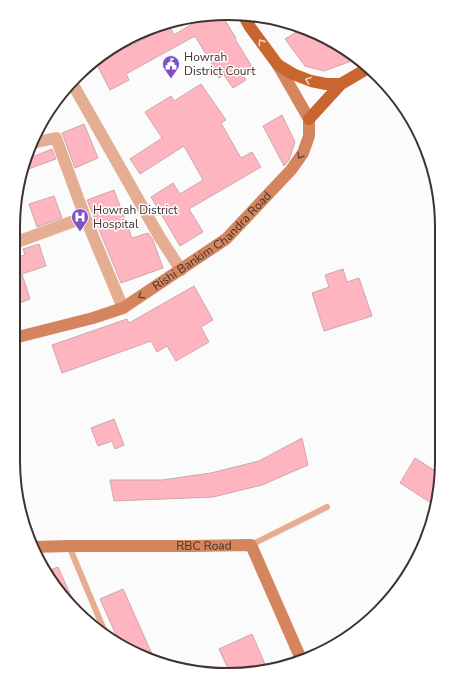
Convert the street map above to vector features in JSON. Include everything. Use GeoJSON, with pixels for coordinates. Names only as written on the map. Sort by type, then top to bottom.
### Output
{"type":"FeatureCollection","features":[{"type":"Feature","properties":{"kind":"main road"},"geometry":{"type":"LineString","coordinates":[[247,21],[278,65],[309,119],[341,84],[364,71]]}},
{"type":"Feature","properties":{"kind":"main road"},"geometry":{"type":"LineString","coordinates":[[278,65],[293,74],[310,81],[326,84],[341,84]]}},
{"type":"Feature","properties":{"kind":"main road","name":"Rishi Bankim Chandra Road"},"geometry":{"type":"LineString","coordinates":[[20,336],[93,318],[122,308],[226,239],[291,170],[303,153],[309,136],[309,119]]}},
{"type":"Feature","properties":{"kind":"main road"},"geometry":{"type":"LineString","coordinates":[[251,545],[299,655]]}},
{"type":"Feature","properties":{"kind":"main road","name":"RBC Road"},"geometry":{"type":"LineString","coordinates":[[39,547],[251,545]]}},
{"type":"Feature","properties":{"kind":"street"},"geometry":{"type":"LineString","coordinates":[[74,88],[159,236],[181,270]]}},
{"type":"Feature","properties":{"kind":"street"},"geometry":{"type":"LineString","coordinates":[[39,142],[56,138],[85,217],[122,308]]}},
{"type":"Feature","properties":{"kind":"street"},"geometry":{"type":"LineString","coordinates":[[20,241],[85,217]]}},
{"type":"Feature","properties":{"kind":"lane"},"geometry":{"type":"LineString","coordinates":[[251,545],[327,507]]}},
{"type":"Feature","properties":{"kind":"lane"},"geometry":{"type":"LineString","coordinates":[[68,546],[102,626]]}},
{"type":"Feature","properties":{"kind":"building"},"geometry":{"type":"Polygon","coordinates":[[[214,20],[225,20],[254,70],[244,76],[246,80],[233,88],[224,75],[219,78],[195,36],[126,74],[129,80],[110,90],[97,66],[130,44],[131,46],[152,35],[171,28],[174,35],[192,24],[214,20]]]}},
{"type":"Feature","properties":{"kind":"building"},"geometry":{"type":"Polygon","coordinates":[[[297,32],[319,41],[351,61],[324,71],[305,66],[285,39],[297,32]]]}},
{"type":"Feature","properties":{"kind":"building"},"geometry":{"type":"Polygon","coordinates":[[[201,84],[226,120],[221,123],[241,158],[252,152],[261,167],[189,209],[203,232],[180,246],[151,197],[173,183],[180,194],[203,180],[184,146],[140,174],[130,159],[162,138],[145,112],[171,96],[174,101],[201,84]]]}},
{"type":"Feature","properties":{"kind":"building"},"geometry":{"type":"Polygon","coordinates":[[[282,115],[295,142],[289,160],[284,166],[263,126],[282,115]]]}},
{"type":"Feature","properties":{"kind":"building"},"geometry":{"type":"Polygon","coordinates":[[[84,124],[98,158],[75,168],[62,133],[84,124]]]}},
{"type":"Feature","properties":{"kind":"building"},"geometry":{"type":"Polygon","coordinates":[[[52,149],[56,159],[29,169],[33,157],[52,149]]]}},
{"type":"Feature","properties":{"kind":"building"},"geometry":{"type":"Polygon","coordinates":[[[114,190],[132,238],[148,233],[153,240],[163,268],[121,283],[87,200],[114,190]]]}},
{"type":"Feature","properties":{"kind":"building"},"geometry":{"type":"Polygon","coordinates":[[[54,196],[62,218],[37,227],[29,204],[54,196]]]}},
{"type":"Feature","properties":{"kind":"building"},"geometry":{"type":"Polygon","coordinates":[[[39,244],[46,266],[22,274],[30,299],[20,303],[20,256],[25,255],[23,249],[39,244]]]}},
{"type":"Feature","properties":{"kind":"building"},"geometry":{"type":"Polygon","coordinates":[[[343,269],[347,282],[359,278],[372,316],[324,331],[312,293],[329,287],[325,275],[343,269]]]}},
{"type":"Feature","properties":{"kind":"building"},"geometry":{"type":"Polygon","coordinates":[[[194,286],[213,320],[201,327],[209,342],[176,361],[167,346],[157,352],[151,341],[62,373],[52,345],[127,319],[129,323],[194,286]]]}},
{"type":"Feature","properties":{"kind":"building"},"geometry":{"type":"Polygon","coordinates":[[[114,419],[124,445],[115,449],[112,441],[98,446],[91,428],[114,419]]]}},
{"type":"Feature","properties":{"kind":"building"},"geometry":{"type":"Polygon","coordinates":[[[302,438],[308,465],[262,485],[213,497],[114,501],[110,480],[162,480],[211,473],[259,461],[302,438]]]}},
{"type":"Feature","properties":{"kind":"building"},"geometry":{"type":"Polygon","coordinates":[[[415,458],[435,471],[431,503],[400,483],[415,458]]]}},
{"type":"Feature","properties":{"kind":"building"},"geometry":{"type":"Polygon","coordinates":[[[58,567],[72,598],[63,587],[51,570],[58,567]]]}},
{"type":"Feature","properties":{"kind":"building"},"geometry":{"type":"Polygon","coordinates":[[[123,589],[152,653],[136,647],[116,635],[100,599],[123,589]]]}},
{"type":"Feature","properties":{"kind":"building"},"geometry":{"type":"Polygon","coordinates":[[[252,634],[265,664],[241,668],[228,668],[219,649],[252,634]]]}},
{"type":"Feature","properties":{"kind":"place","name":"Howrah District Court"},"geometry":{"type":"Point","coordinates":[171,79]}},
{"type":"Feature","properties":{"kind":"place","name":"Howrah District Hospital"},"geometry":{"type":"Point","coordinates":[80,232]}}]}
